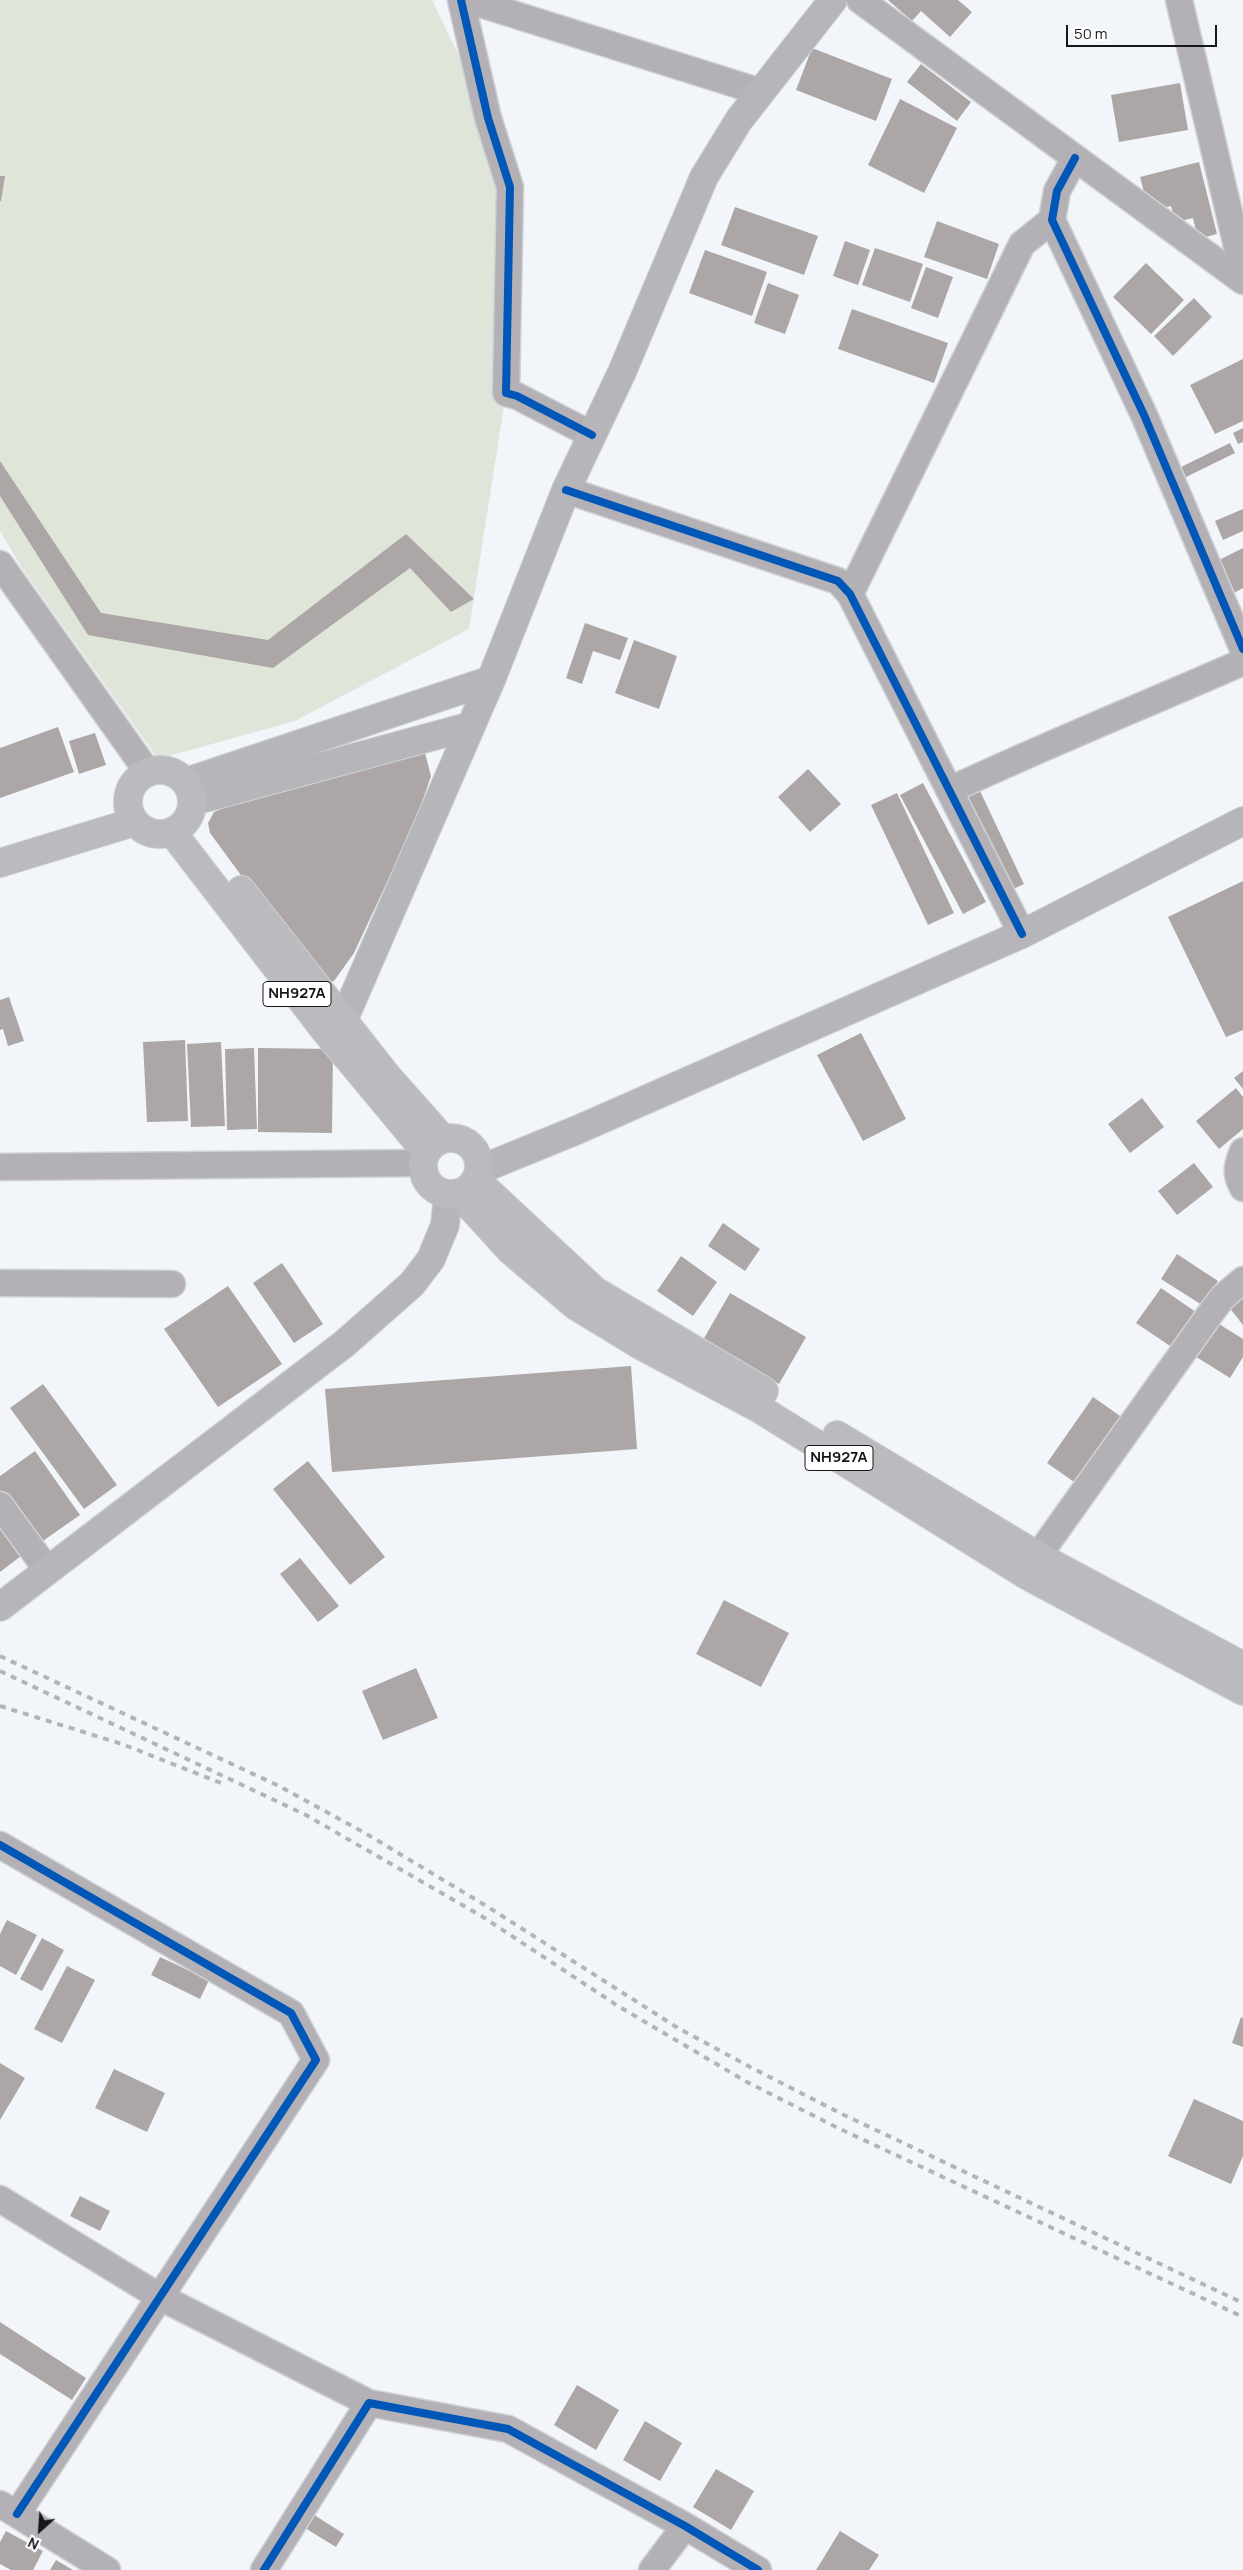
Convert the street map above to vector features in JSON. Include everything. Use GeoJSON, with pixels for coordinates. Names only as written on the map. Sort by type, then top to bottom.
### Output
{"type":"FeatureCollection","features":[{"type":"Feature","properties":{"kind":"highway","name":"NH927A"},"geometry":{"type":"LineString","coordinates":[[147,771],[172,772],[185,809],[327,1034],[431,1151]]}},
{"type":"Feature","properties":{"kind":"highway"},"geometry":{"type":"LineString","coordinates":[[147,771],[130,790],[131,814],[148,832],[165,835],[185,809]]}},
{"type":"Feature","properties":{"kind":"highway","name":"NH927A"},"geometry":{"type":"LineString","coordinates":[[185,809],[343,1021],[431,1151]]}},
{"type":"Feature","properties":{"kind":"highway"},"geometry":{"type":"LineString","coordinates":[[0,846],[131,814]]}},
{"type":"Feature","properties":{"kind":"highway"},"geometry":{"type":"LineString","coordinates":[[0,862],[131,814]]}},
{"type":"Feature","properties":{"kind":"highway","name":"NH927A"},"geometry":{"type":"LineString","coordinates":[[454,1138],[465,1141],[476,1154],[466,1185],[437,1191],[429,1184],[424,1174],[431,1151],[454,1138]]}},
{"type":"Feature","properties":{"kind":"highway","name":"NH927A"},"geometry":{"type":"LineString","coordinates":[[466,1185],[595,1291],[1038,1556],[1243,1666]]}},
{"type":"Feature","properties":{"kind":"highway","name":"NH927A"},"geometry":{"type":"LineString","coordinates":[[466,1185],[510,1250],[576,1306],[640,1345],[760,1409],[1028,1576],[1243,1691]]}},
{"type":"Feature","properties":{"kind":"main road"},"geometry":{"type":"LineString","coordinates":[[343,1021],[471,726],[566,490],[622,372],[704,177],[720,148],[833,0]]}},
{"type":"Feature","properties":{"kind":"main road"},"geometry":{"type":"LineString","coordinates":[[185,809],[490,680]]}},
{"type":"Feature","properties":{"kind":"main road"},"geometry":{"type":"LineString","coordinates":[[185,809],[471,726]]}},
{"type":"Feature","properties":{"kind":"main road"},"geometry":{"type":"LineString","coordinates":[[0,1607],[344,1344],[412,1284],[430,1259],[466,1185],[577,1130],[1022,934],[1243,821]]}},
{"type":"Feature","properties":{"kind":"street"},"geometry":{"type":"LineString","coordinates":[[461,0],[488,118],[510,187],[506,393],[517,396],[592,435]]}},
{"type":"Feature","properties":{"kind":"street"},"geometry":{"type":"LineString","coordinates":[[468,0],[761,92]]}},
{"type":"Feature","properties":{"kind":"street"},"geometry":{"type":"LineString","coordinates":[[860,0],[1243,281]]}},
{"type":"Feature","properties":{"kind":"street"},"geometry":{"type":"LineString","coordinates":[[1179,0],[1243,272]]}},
{"type":"Feature","properties":{"kind":"street"},"geometry":{"type":"LineString","coordinates":[[1075,158],[1057,191],[1052,220],[1144,416],[1243,649]]}},
{"type":"Feature","properties":{"kind":"street"},"geometry":{"type":"LineString","coordinates":[[850,594],[1022,244],[1052,220]]}},
{"type":"Feature","properties":{"kind":"street"},"geometry":{"type":"LineString","coordinates":[[566,490],[838,581],[850,594],[1022,934]]}},
{"type":"Feature","properties":{"kind":"street"},"geometry":{"type":"LineString","coordinates":[[0,564],[147,771]]}},
{"type":"Feature","properties":{"kind":"street"},"geometry":{"type":"LineString","coordinates":[[950,790],[1045,745],[1146,705],[1243,662]]}},
{"type":"Feature","properties":{"kind":"street"},"geometry":{"type":"LineString","coordinates":[[0,1167],[431,1151]]}},
{"type":"Feature","properties":{"kind":"street"},"geometry":{"type":"LineString","coordinates":[[1243,1151],[1237,1166],[1237,1177],[1243,1188]]}},
{"type":"Feature","properties":{"kind":"street"},"geometry":{"type":"LineString","coordinates":[[1038,1556],[1213,1310],[1223,1297],[1243,1280]]}},
{"type":"Feature","properties":{"kind":"street"},"geometry":{"type":"LineString","coordinates":[[0,1283],[172,1284]]}},
{"type":"Feature","properties":{"kind":"street"},"geometry":{"type":"LineString","coordinates":[[0,1505],[48,1571]]}},
{"type":"Feature","properties":{"kind":"street"},"geometry":{"type":"LineString","coordinates":[[0,1846],[291,2013],[316,2060],[160,2297],[8,2509],[107,2570]]}},
{"type":"Feature","properties":{"kind":"street"},"geometry":{"type":"LineString","coordinates":[[0,2199],[160,2297],[369,2403],[508,2429],[685,2526],[758,2570]]}},
{"type":"Feature","properties":{"kind":"street"},"geometry":{"type":"LineString","coordinates":[[264,2570],[369,2403]]}},
{"type":"Feature","properties":{"kind":"street"},"geometry":{"type":"LineString","coordinates":[[652,2570],[685,2526]]}},
{"type":"Feature","properties":{"kind":"shaded area"},"geometry":{"type":"Polygon","coordinates":[[[0,0],[432,0],[499,139],[506,393],[469,629],[295,721],[158,759],[25,573],[0,531],[0,0]]]}},
{"type":"Feature","properties":{"kind":"building"},"geometry":{"type":"Polygon","coordinates":[[[888,0],[958,0],[972,12],[950,37],[921,11],[912,21],[888,0]]]}},
{"type":"Feature","properties":{"kind":"building"},"geometry":{"type":"Polygon","coordinates":[[[812,48],[892,79],[876,121],[796,90],[812,48]]]}},
{"type":"Feature","properties":{"kind":"building"},"geometry":{"type":"Polygon","coordinates":[[[921,64],[971,102],[957,121],[907,82],[921,64]]]}},
{"type":"Feature","properties":{"kind":"building"},"geometry":{"type":"Polygon","coordinates":[[[1180,83],[1188,130],[1119,142],[1111,95],[1180,83]]]}},
{"type":"Feature","properties":{"kind":"building"},"geometry":{"type":"Polygon","coordinates":[[[900,99],[957,128],[924,193],[868,165],[900,99]]]}},
{"type":"Feature","properties":{"kind":"building"},"geometry":{"type":"Polygon","coordinates":[[[1199,162],[1217,234],[1198,239],[1193,218],[1176,222],[1171,206],[1149,211],[1140,177],[1199,162]]]}},
{"type":"Feature","properties":{"kind":"building"},"geometry":{"type":"Polygon","coordinates":[[[0,176],[5,176],[1,201],[0,201],[0,176]]]}},
{"type":"Feature","properties":{"kind":"building"},"geometry":{"type":"Polygon","coordinates":[[[735,207],[818,236],[804,275],[721,245],[735,207]]]}},
{"type":"Feature","properties":{"kind":"building"},"geometry":{"type":"Polygon","coordinates":[[[937,221],[999,244],[987,279],[924,257],[937,221]]]}},
{"type":"Feature","properties":{"kind":"building"},"geometry":{"type":"Polygon","coordinates":[[[845,241],[870,250],[858,285],[833,276],[845,241]]]}},
{"type":"Feature","properties":{"kind":"building"},"geometry":{"type":"Polygon","coordinates":[[[875,248],[923,264],[910,302],[862,285],[875,248]]]}},
{"type":"Feature","properties":{"kind":"building"},"geometry":{"type":"Polygon","coordinates":[[[705,250],[767,272],[752,316],[689,293],[705,250]]]}},
{"type":"Feature","properties":{"kind":"building"},"geometry":{"type":"Polygon","coordinates":[[[1146,263],[1184,300],[1151,334],[1113,297],[1146,263]]]}},
{"type":"Feature","properties":{"kind":"building"},"geometry":{"type":"Polygon","coordinates":[[[926,267],[953,277],[938,318],[911,308],[926,267]]]}},
{"type":"Feature","properties":{"kind":"building"},"geometry":{"type":"Polygon","coordinates":[[[768,283],[799,295],[785,334],[754,323],[768,283]]]}},
{"type":"Feature","properties":{"kind":"building"},"geometry":{"type":"Polygon","coordinates":[[[1194,298],[1212,317],[1173,356],[1154,336],[1194,298]]]}},
{"type":"Feature","properties":{"kind":"building"},"geometry":{"type":"Polygon","coordinates":[[[852,309],[948,343],[934,383],[838,349],[852,309]]]}},
{"type":"Feature","properties":{"kind":"building"},"geometry":{"type":"Polygon","coordinates":[[[1243,359],[1243,421],[1215,434],[1190,385],[1243,359]]]}},
{"type":"Feature","properties":{"kind":"building"},"geometry":{"type":"Polygon","coordinates":[[[1243,428],[1243,442],[1238,444],[1233,433],[1243,428]]]}},
{"type":"Feature","properties":{"kind":"building"},"geometry":{"type":"Polygon","coordinates":[[[1230,443],[1235,453],[1186,477],[1181,467],[1230,443]]]}},
{"type":"Feature","properties":{"kind":"building"},"geometry":{"type":"Polygon","coordinates":[[[0,461],[101,613],[268,640],[406,534],[474,599],[451,612],[410,568],[273,668],[88,635],[0,496],[0,461]]]}},
{"type":"Feature","properties":{"kind":"building"},"geometry":{"type":"Polygon","coordinates":[[[1243,509],[1243,531],[1223,540],[1215,521],[1243,509]]]}},
{"type":"Feature","properties":{"kind":"building"},"geometry":{"type":"Polygon","coordinates":[[[1243,548],[1243,588],[1234,593],[1217,561],[1243,548]]]}},
{"type":"Feature","properties":{"kind":"building"},"geometry":{"type":"Polygon","coordinates":[[[585,623],[628,638],[620,660],[593,651],[582,684],[566,678],[585,623]]]}},
{"type":"Feature","properties":{"kind":"building"},"geometry":{"type":"Polygon","coordinates":[[[634,640],[677,656],[659,709],[615,693],[634,640]]]}},
{"type":"Feature","properties":{"kind":"building"},"geometry":{"type":"Polygon","coordinates":[[[58,727],[74,772],[0,798],[0,748],[58,727]]]}},
{"type":"Feature","properties":{"kind":"building"},"geometry":{"type":"Polygon","coordinates":[[[95,733],[106,765],[79,774],[69,741],[95,733]]]}},
{"type":"Feature","properties":{"kind":"building"},"geometry":{"type":"Polygon","coordinates":[[[413,748],[425,753],[431,776],[416,820],[354,953],[334,981],[320,983],[210,833],[208,823],[214,812],[228,806],[413,748]]]}},
{"type":"Feature","properties":{"kind":"building"},"geometry":{"type":"Polygon","coordinates":[[[808,769],[841,804],[810,832],[778,797],[808,769]]]}},
{"type":"Feature","properties":{"kind":"building"},"geometry":{"type":"Polygon","coordinates":[[[923,783],[986,902],[963,914],[900,795],[923,783]]]}},
{"type":"Feature","properties":{"kind":"building"},"geometry":{"type":"Polygon","coordinates":[[[980,791],[1024,884],[1003,894],[959,801],[980,791]]]}},
{"type":"Feature","properties":{"kind":"building"},"geometry":{"type":"Polygon","coordinates":[[[897,793],[954,913],[928,925],[871,805],[897,793]]]}},
{"type":"Feature","properties":{"kind":"building"},"geometry":{"type":"Polygon","coordinates":[[[1243,881],[1243,1030],[1226,1037],[1168,917],[1243,881]]]}},
{"type":"Feature","properties":{"kind":"building"},"geometry":{"type":"Polygon","coordinates":[[[9,997],[24,1041],[8,1046],[3,1029],[0,1030],[0,1000],[9,997]]]}},
{"type":"Feature","properties":{"kind":"building"},"geometry":{"type":"Polygon","coordinates":[[[861,1033],[906,1119],[863,1141],[817,1055],[861,1033]]]}},
{"type":"Feature","properties":{"kind":"building"},"geometry":{"type":"Polygon","coordinates":[[[185,1040],[188,1121],[147,1122],[143,1042],[185,1040]]]}},
{"type":"Feature","properties":{"kind":"building"},"geometry":{"type":"Polygon","coordinates":[[[221,1042],[225,1126],[191,1127],[187,1044],[221,1042]]]}},
{"type":"Feature","properties":{"kind":"building"},"geometry":{"type":"Polygon","coordinates":[[[254,1048],[257,1129],[227,1130],[225,1049],[254,1048]]]}},
{"type":"Feature","properties":{"kind":"building"},"geometry":{"type":"Polygon","coordinates":[[[258,1048],[333,1049],[332,1133],[258,1132],[258,1048]]]}},
{"type":"Feature","properties":{"kind":"building"},"geometry":{"type":"Polygon","coordinates":[[[1243,1071],[1243,1089],[1234,1078],[1243,1071]]]}},
{"type":"Feature","properties":{"kind":"building"},"geometry":{"type":"Polygon","coordinates":[[[1236,1088],[1243,1097],[1243,1129],[1219,1149],[1196,1121],[1236,1088]]]}},
{"type":"Feature","properties":{"kind":"building"},"geometry":{"type":"Polygon","coordinates":[[[1142,1098],[1164,1127],[1130,1153],[1108,1124],[1142,1098]]]}},
{"type":"Feature","properties":{"kind":"building"},"geometry":{"type":"Polygon","coordinates":[[[1194,1163],[1213,1187],[1177,1215],[1158,1191],[1194,1163]]]}},
{"type":"Feature","properties":{"kind":"building"},"geometry":{"type":"Polygon","coordinates":[[[723,1223],[760,1249],[745,1271],[708,1246],[723,1223]]]}},
{"type":"Feature","properties":{"kind":"building"},"geometry":{"type":"Polygon","coordinates":[[[1177,1254],[1218,1281],[1202,1305],[1161,1279],[1177,1254]]]}},
{"type":"Feature","properties":{"kind":"building"},"geometry":{"type":"Polygon","coordinates":[[[681,1256],[717,1282],[693,1316],[657,1291],[681,1256]]]}},
{"type":"Feature","properties":{"kind":"building"},"geometry":{"type":"Polygon","coordinates":[[[282,1263],[323,1324],[294,1343],[253,1283],[282,1263]]]}},
{"type":"Feature","properties":{"kind":"building"},"geometry":{"type":"Polygon","coordinates":[[[228,1286],[282,1364],[218,1407],[164,1329],[228,1286]]]}},
{"type":"Feature","properties":{"kind":"building"},"geometry":{"type":"Polygon","coordinates":[[[1161,1288],[1203,1317],[1179,1352],[1136,1323],[1161,1288]]]}},
{"type":"Feature","properties":{"kind":"building"},"geometry":{"type":"Polygon","coordinates":[[[730,1293],[806,1337],[779,1384],[703,1340],[730,1293]]]}},
{"type":"Feature","properties":{"kind":"building"},"geometry":{"type":"Polygon","coordinates":[[[1243,1295],[1243,1325],[1228,1306],[1243,1295]]]}},
{"type":"Feature","properties":{"kind":"building"},"geometry":{"type":"Polygon","coordinates":[[[1211,1319],[1243,1339],[1243,1357],[1230,1378],[1190,1353],[1211,1319]]]}},
{"type":"Feature","properties":{"kind":"building"},"geometry":{"type":"Polygon","coordinates":[[[631,1366],[637,1449],[332,1472],[325,1389],[631,1366]]]}},
{"type":"Feature","properties":{"kind":"building"},"geometry":{"type":"Polygon","coordinates":[[[43,1384],[117,1485],[84,1509],[10,1408],[43,1384]]]}},
{"type":"Feature","properties":{"kind":"building"},"geometry":{"type":"Polygon","coordinates":[[[1093,1397],[1123,1418],[1077,1484],[1047,1463],[1093,1397]]]}},
{"type":"Feature","properties":{"kind":"building"},"geometry":{"type":"Polygon","coordinates":[[[35,1451],[80,1515],[30,1550],[0,1508],[0,1476],[35,1451]]]}},
{"type":"Feature","properties":{"kind":"building"},"geometry":{"type":"Polygon","coordinates":[[[308,1461],[385,1557],[350,1585],[273,1489],[308,1461]]]}},
{"type":"Feature","properties":{"kind":"building"},"geometry":{"type":"Polygon","coordinates":[[[0,1528],[21,1556],[0,1572],[0,1528]]]}},
{"type":"Feature","properties":{"kind":"building"},"geometry":{"type":"Polygon","coordinates":[[[300,1558],[339,1606],[318,1622],[280,1574],[300,1558]]]}},
{"type":"Feature","properties":{"kind":"building"},"geometry":{"type":"Polygon","coordinates":[[[724,1600],[789,1633],[761,1687],[696,1654],[724,1600]]]}},
{"type":"Feature","properties":{"kind":"building"},"geometry":{"type":"Polygon","coordinates":[[[416,1668],[438,1718],[383,1740],[362,1691],[416,1668]]]}},
{"type":"Feature","properties":{"kind":"building"},"geometry":{"type":"Polygon","coordinates":[[[7,1920],[37,1935],[16,1975],[0,1966],[0,1934],[7,1920]]]}},
{"type":"Feature","properties":{"kind":"building"},"geometry":{"type":"Polygon","coordinates":[[[42,1938],[64,1950],[42,1991],[20,1979],[42,1938]]]}},
{"type":"Feature","properties":{"kind":"building"},"geometry":{"type":"Polygon","coordinates":[[[160,1957],[209,1980],[200,1999],[151,1975],[160,1957]]]}},
{"type":"Feature","properties":{"kind":"building"},"geometry":{"type":"Polygon","coordinates":[[[67,1966],[95,1980],[62,2043],[34,2029],[67,1966]]]}},
{"type":"Feature","properties":{"kind":"building"},"geometry":{"type":"Polygon","coordinates":[[[1241,2017],[1243,2018],[1243,2047],[1232,2043],[1241,2017]]]}},
{"type":"Feature","properties":{"kind":"building"},"geometry":{"type":"Polygon","coordinates":[[[0,2063],[25,2078],[0,2120],[0,2063]]]}},
{"type":"Feature","properties":{"kind":"building"},"geometry":{"type":"Polygon","coordinates":[[[114,2069],[165,2093],[147,2132],[95,2108],[114,2069]]]}},
{"type":"Feature","properties":{"kind":"building"},"geometry":{"type":"Polygon","coordinates":[[[1194,2099],[1243,2121],[1243,2156],[1231,2184],[1168,2156],[1194,2099]]]}},
{"type":"Feature","properties":{"kind":"building"},"geometry":{"type":"Polygon","coordinates":[[[80,2196],[110,2211],[100,2231],[70,2216],[80,2196]]]}},
{"type":"Feature","properties":{"kind":"building"},"geometry":{"type":"Polygon","coordinates":[[[0,2322],[86,2378],[72,2400],[0,2354],[0,2322]]]}},
{"type":"Feature","properties":{"kind":"building"},"geometry":{"type":"Polygon","coordinates":[[[577,2385],[619,2410],[596,2450],[554,2425],[577,2385]]]}},
{"type":"Feature","properties":{"kind":"building"},"geometry":{"type":"Polygon","coordinates":[[[645,2421],[682,2443],[660,2481],[623,2460],[645,2421]]]}},
{"type":"Feature","properties":{"kind":"building"},"geometry":{"type":"Polygon","coordinates":[[[716,2469],[754,2491],[731,2530],[693,2507],[716,2469]]]}},
{"type":"Feature","properties":{"kind":"building"},"geometry":{"type":"Polygon","coordinates":[[[308,2511],[344,2534],[336,2547],[300,2525],[308,2511]]]}},
{"type":"Feature","properties":{"kind":"building"},"geometry":{"type":"Polygon","coordinates":[[[6,2531],[43,2551],[33,2570],[11,2570],[0,2564],[0,2542],[6,2531]]]}},
{"type":"Feature","properties":{"kind":"building"},"geometry":{"type":"Polygon","coordinates":[[[840,2531],[879,2555],[869,2570],[816,2570],[840,2531]]]}},
{"type":"Feature","properties":{"kind":"building"},"geometry":{"type":"Polygon","coordinates":[[[56,2560],[73,2570],[50,2570],[56,2560]]]}},
{"type":"Feature","properties":{"kind":"railway"},"geometry":{"type":"LineString","coordinates":[[0,1656],[279,1786],[365,1833],[488,1907],[678,2028],[752,2068],[844,2115],[1243,2303]]}},
{"type":"Feature","properties":{"kind":"railway"},"geometry":{"type":"LineString","coordinates":[[0,1671],[306,1815],[483,1917],[618,2006],[747,2082],[838,2128],[1243,2317]]}},
{"type":"Feature","properties":{"kind":"railway"},"geometry":{"type":"LineString","coordinates":[[0,1706],[122,1744],[226,1785]]}},
{"type":"Feature","properties":{"kind":"cycle path"},"geometry":{"type":"LineString","coordinates":[[461,0],[488,118],[510,187],[506,393],[517,396],[592,435]]}},
{"type":"Feature","properties":{"kind":"cycle path"},"geometry":{"type":"LineString","coordinates":[[1075,158],[1057,191],[1052,220],[1144,415],[1243,649]]}},
{"type":"Feature","properties":{"kind":"cycle path"},"geometry":{"type":"LineString","coordinates":[[566,490],[838,581],[850,594],[1022,934]]}},
{"type":"Feature","properties":{"kind":"cycle path"},"geometry":{"type":"LineString","coordinates":[[0,1845],[291,2013],[316,2060],[17,2514]]}},
{"type":"Feature","properties":{"kind":"cycle path"},"geometry":{"type":"LineString","coordinates":[[264,2570],[369,2403],[508,2429],[685,2526],[758,2570]]}}]}
